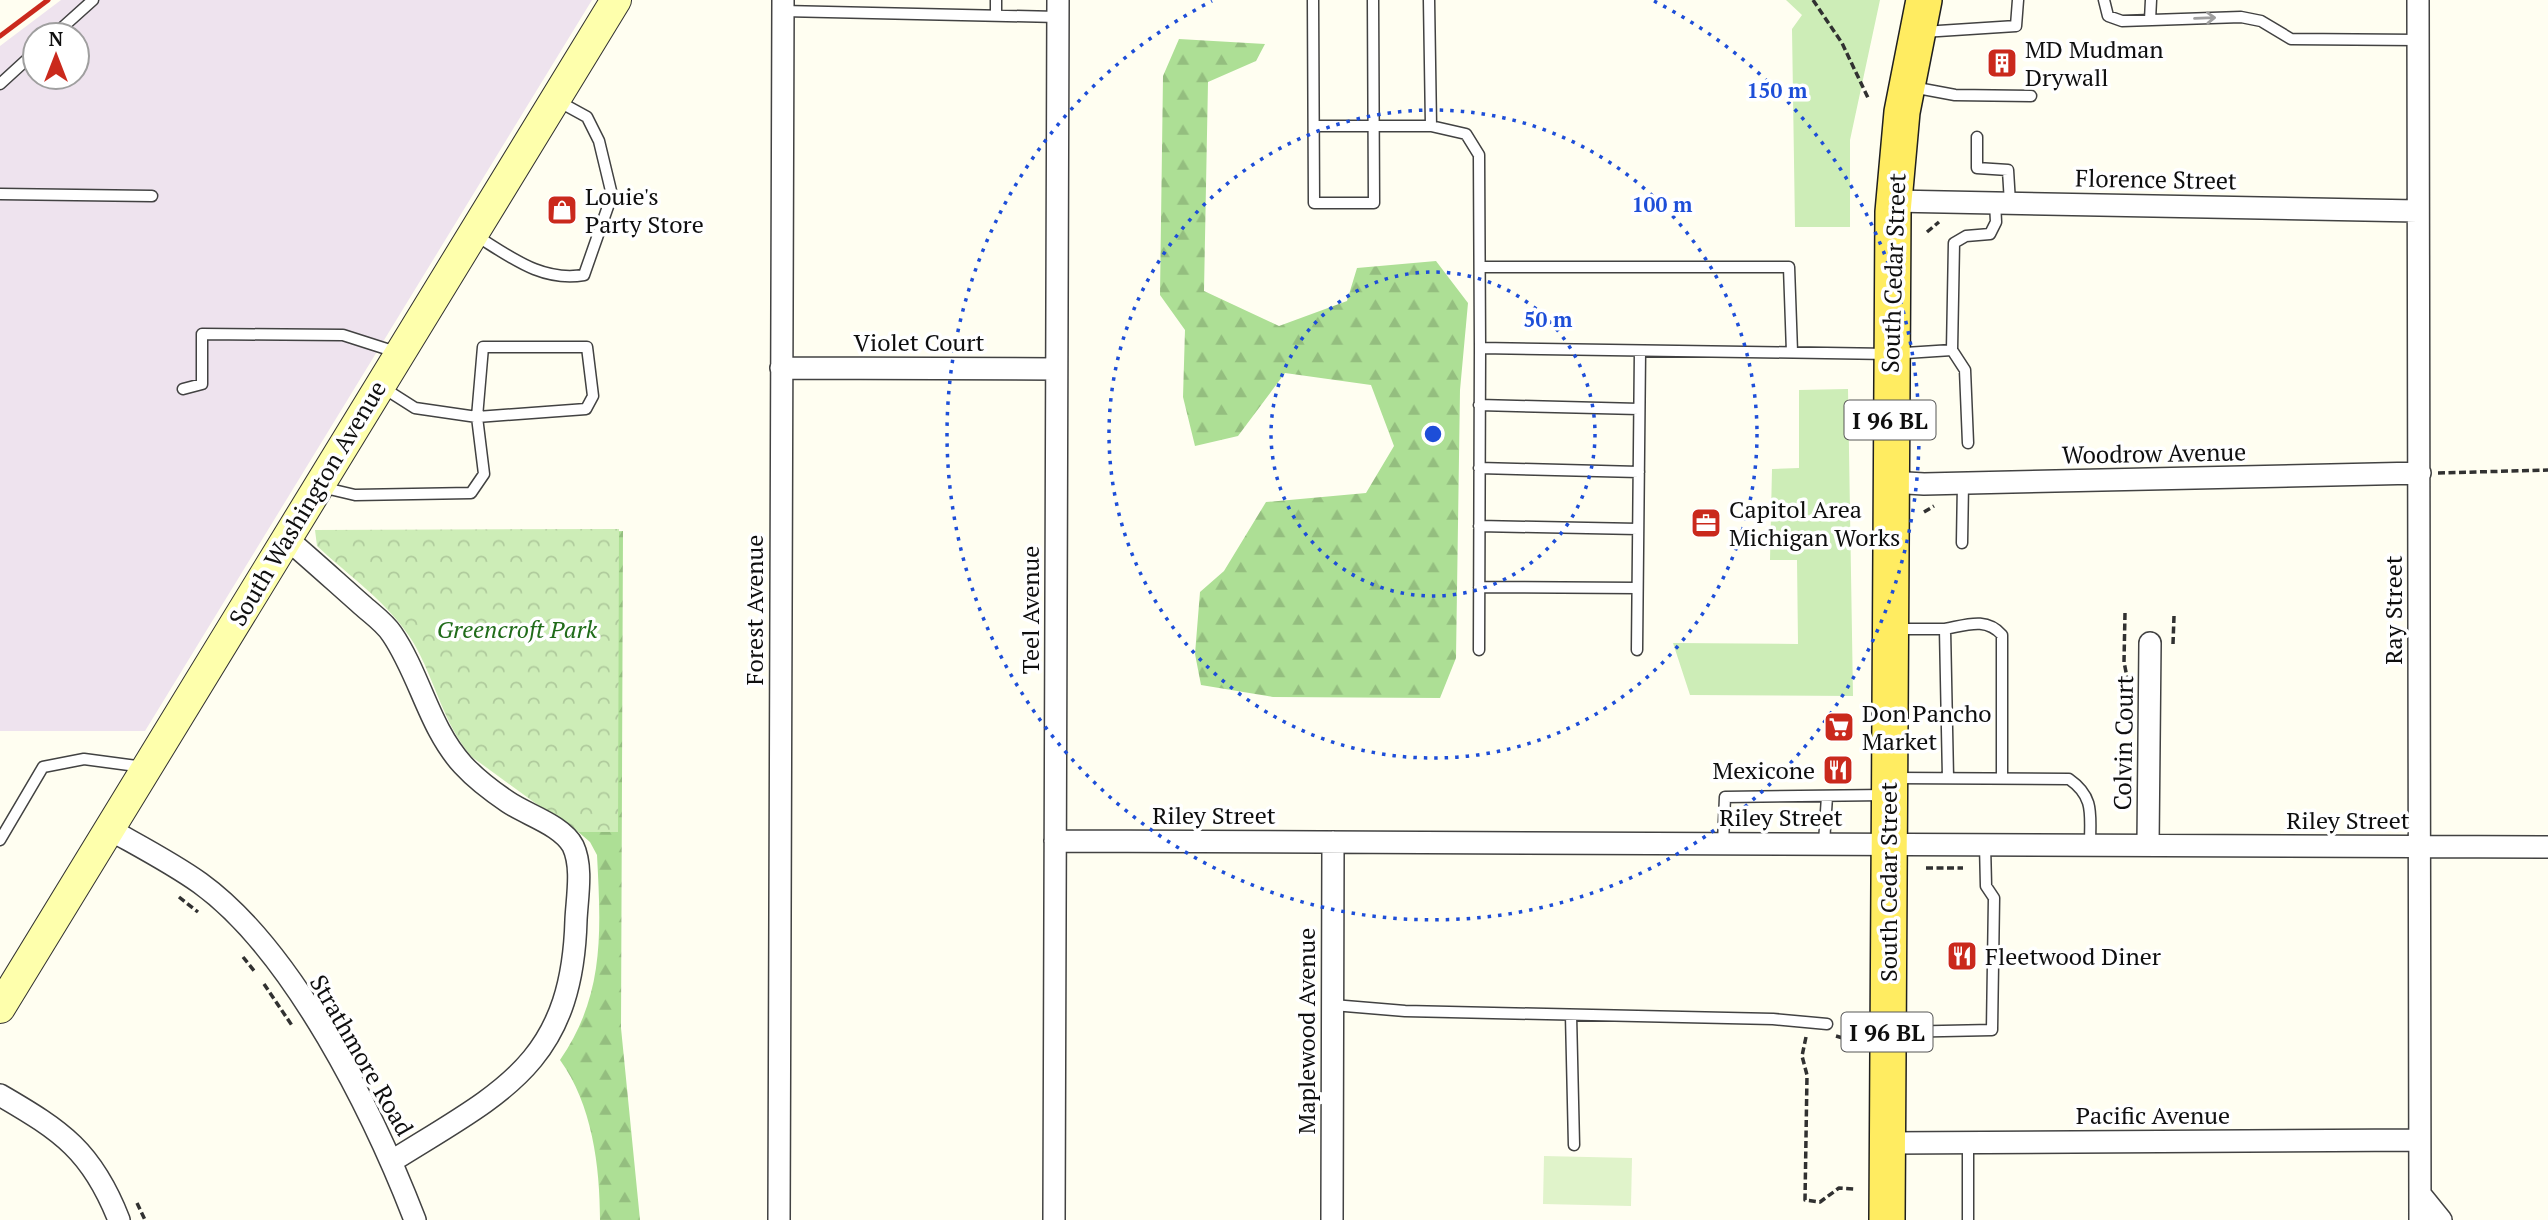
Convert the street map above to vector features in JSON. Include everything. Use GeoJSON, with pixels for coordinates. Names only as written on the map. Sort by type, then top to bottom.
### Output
{"type":"FeatureCollection","features":[{"type":"Feature","properties":{"kind":"main road","name":"South Cedar Street"},"geometry":{"type":"LineString","coordinates":[[1887,1220],[1887,1143],[1871,1038],[1888,843],[1893,201],[1906,86],[1920,16]]}},
{"type":"Feature","properties":{"kind":"street","name":"South Washington Avenue"},"geometry":{"type":"LineString","coordinates":[[0,1006],[616,0]]}},
{"type":"Feature","properties":{"kind":"street","name":"Ray Street"},"geometry":{"type":"LineString","coordinates":[[2418,0],[2417,211],[2428,478],[2420,846],[2420,1220]]}},
{"type":"Feature","properties":{"kind":"street","name":"Forest Avenue"},"geometry":{"type":"LineString","coordinates":[[779,1220],[783,6]]}},
{"type":"Feature","properties":{"kind":"street","name":"Teel Avenue"},"geometry":{"type":"LineString","coordinates":[[1054,1220],[1058,9]]}},
{"type":"Feature","properties":{"kind":"street","name":"Florence Street"},"geometry":{"type":"LineString","coordinates":[[1893,201],[2417,211]]}},
{"type":"Feature","properties":{"kind":"street","name":"Violet Court"},"geometry":{"type":"LineString","coordinates":[[781,368],[1056,369]]}},
{"type":"Feature","properties":{"kind":"street","name":"Woodrow Avenue"},"geometry":{"type":"LineString","coordinates":[[1890,482],[1963,492],[2428,478]]}},
{"type":"Feature","properties":{"kind":"street"},"geometry":{"type":"LineString","coordinates":[[286,538],[391,632],[416,674],[435,721],[462,764],[508,802],[555,829],[573,845],[578,868],[573,969],[567,998],[550,1036],[511,1082],[477,1108],[392,1161]]}},
{"type":"Feature","properties":{"kind":"street","name":"Colvin Court"},"geometry":{"type":"LineString","coordinates":[[2148,845],[2150,643]]}},
{"type":"Feature","properties":{"kind":"street","name":"Strathmore Road"},"geometry":{"type":"LineString","coordinates":[[109,829],[201,884],[249,928],[285,974],[343,1065],[392,1161],[415,1220]]}},
{"type":"Feature","properties":{"kind":"street","name":"Riley Street"},"geometry":{"type":"LineString","coordinates":[[1055,841],[2548,847]]}},
{"type":"Feature","properties":{"kind":"street","name":"Maplewood Avenue"},"geometry":{"type":"LineString","coordinates":[[1332,1220],[1333,842]]}},
{"type":"Feature","properties":{"kind":"street"},"geometry":{"type":"LineString","coordinates":[[0,1095],[53,1126],[85,1156],[109,1194],[119,1220]]}},
{"type":"Feature","properties":{"kind":"street","name":"Pacific Avenue"},"geometry":{"type":"LineString","coordinates":[[1887,1143],[2419,1140]]}},
{"type":"Feature","properties":{"kind":"street"},"geometry":{"type":"LineString","coordinates":[[2420,1194],[2441,1220]]}},
{"type":"Feature","properties":{"kind":"lane"},"geometry":{"type":"LineString","coordinates":[[70,21],[93,0]]}},
{"type":"Feature","properties":{"kind":"lane"},"geometry":{"type":"LineString","coordinates":[[996,0],[996,16]]}},
{"type":"Feature","properties":{"kind":"lane"},"geometry":{"type":"LineString","coordinates":[[1314,0],[1314,203],[1374,203],[1373,0]]}},
{"type":"Feature","properties":{"kind":"lane"},"geometry":{"type":"LineString","coordinates":[[1429,0],[1432,126]]}},
{"type":"Feature","properties":{"kind":"lane"},"geometry":{"type":"LineString","coordinates":[[1920,16],[2016,26],[2018,0]]}},
{"type":"Feature","properties":{"kind":"lane"},"geometry":{"type":"LineString","coordinates":[[2104,0],[2108,16],[2122,21],[2241,17],[2261,21],[2291,39],[2418,40]]}},
{"type":"Feature","properties":{"kind":"lane"},"geometry":{"type":"LineString","coordinates":[[2150,20],[2151,0]]}},
{"type":"Feature","properties":{"kind":"lane"},"geometry":{"type":"LineString","coordinates":[[783,6],[996,16],[1058,9]]}},
{"type":"Feature","properties":{"kind":"lane"},"geometry":{"type":"LineString","coordinates":[[0,83],[21,64]]}},
{"type":"Feature","properties":{"kind":"lane"},"geometry":{"type":"LineString","coordinates":[[1906,86],[1955,95],[2031,96]]}},
{"type":"Feature","properties":{"kind":"lane"},"geometry":{"type":"LineString","coordinates":[[472,234],[539,274],[565,278],[584,275],[612,195],[599,141],[587,117],[555,99]]}},
{"type":"Feature","properties":{"kind":"lane"},"geometry":{"type":"LineString","coordinates":[[1314,126],[1432,126],[1466,134],[1479,155],[1479,650]]}},
{"type":"Feature","properties":{"kind":"lane"},"geometry":{"type":"LineString","coordinates":[[1968,443],[1965,370],[1952,350],[1954,243],[1966,236],[1990,234],[2003,202],[2008,170],[1977,168],[1977,137]]}},
{"type":"Feature","properties":{"kind":"lane"},"geometry":{"type":"LineString","coordinates":[[0,194],[152,196]]}},
{"type":"Feature","properties":{"kind":"lane"},"geometry":{"type":"LineString","coordinates":[[1481,267],[1789,267],[1792,352]]}},
{"type":"Feature","properties":{"kind":"lane"},"geometry":{"type":"LineString","coordinates":[[183,389],[202,384],[202,334],[343,335],[399,353]]}},
{"type":"Feature","properties":{"kind":"lane"},"geometry":{"type":"LineString","coordinates":[[318,486],[355,495],[471,493],[484,474],[477,416],[483,347],[587,347],[593,396],[586,409],[477,416],[415,408],[379,385]]}},
{"type":"Feature","properties":{"kind":"lane"},"geometry":{"type":"LineString","coordinates":[[1480,348],[1890,354],[1952,350]]}},
{"type":"Feature","properties":{"kind":"lane"},"geometry":{"type":"LineString","coordinates":[[1637,650],[1640,351]]}},
{"type":"Feature","properties":{"kind":"lane"},"geometry":{"type":"LineString","coordinates":[[1479,405],[1639,409]]}},
{"type":"Feature","properties":{"kind":"lane"},"geometry":{"type":"LineString","coordinates":[[1479,468],[1639,472]]}},
{"type":"Feature","properties":{"kind":"lane"},"geometry":{"type":"LineString","coordinates":[[1962,543],[1963,492]]}},
{"type":"Feature","properties":{"kind":"lane"},"geometry":{"type":"LineString","coordinates":[[1479,526],[1638,529]]}},
{"type":"Feature","properties":{"kind":"lane"},"geometry":{"type":"LineString","coordinates":[[1479,587],[1637,588]]}},
{"type":"Feature","properties":{"kind":"lane"},"geometry":{"type":"LineString","coordinates":[[1889,629],[1945,629],[1982,622],[1994,626],[2002,635],[2002,778]]}},
{"type":"Feature","properties":{"kind":"lane"},"geometry":{"type":"LineString","coordinates":[[1945,629],[1948,778]]}},
{"type":"Feature","properties":{"kind":"lane"},"geometry":{"type":"LineString","coordinates":[[0,840],[43,767],[84,759],[147,767]]}},
{"type":"Feature","properties":{"kind":"lane"},"geometry":{"type":"LineString","coordinates":[[1723,843],[1725,797],[1826,796],[1948,778],[2002,778],[2069,779],[2083,789],[2090,803],[2090,844]]}},
{"type":"Feature","properties":{"kind":"lane"},"geometry":{"type":"LineString","coordinates":[[1824,843],[1826,796]]}},
{"type":"Feature","properties":{"kind":"lane"},"geometry":{"type":"LineString","coordinates":[[1871,1038],[1992,1030],[1994,898],[1986,886],[1985,844]]}},
{"type":"Feature","properties":{"kind":"lane"},"geometry":{"type":"LineString","coordinates":[[1333,1005],[1405,1011],[1773,1019],[1825,1030]]}},
{"type":"Feature","properties":{"kind":"lane"},"geometry":{"type":"LineString","coordinates":[[1572,1015],[1574,1145]]}},
{"type":"Feature","properties":{"kind":"lane"},"geometry":{"type":"LineString","coordinates":[[1968,1142],[1968,1220]]}},
{"type":"Feature","properties":{"kind":"path"},"geometry":{"type":"LineString","coordinates":[[1813,0],[1843,43],[1868,100]]}},
{"type":"Feature","properties":{"kind":"path"},"geometry":{"type":"LineString","coordinates":[[1927,232],[1940,221]]}},
{"type":"Feature","properties":{"kind":"path"},"geometry":{"type":"LineString","coordinates":[[2428,478],[2437,473],[2548,470]]}},
{"type":"Feature","properties":{"kind":"path"},"geometry":{"type":"LineString","coordinates":[[1924,512],[1942,500],[1963,492]]}},
{"type":"Feature","properties":{"kind":"path"},"geometry":{"type":"LineString","coordinates":[[2173,657],[2174,617]]}},
{"type":"Feature","properties":{"kind":"path"},"geometry":{"type":"LineString","coordinates":[[1926,868],[1985,868]]}},
{"type":"Feature","properties":{"kind":"path"},"geometry":{"type":"LineString","coordinates":[[179,896],[200,914]]}},
{"type":"Feature","properties":{"kind":"path"},"geometry":{"type":"LineString","coordinates":[[238,951],[296,1031]]}},
{"type":"Feature","properties":{"kind":"path"},"geometry":{"type":"LineString","coordinates":[[1825,1030],[1871,1038]]}},
{"type":"Feature","properties":{"kind":"path"},"geometry":{"type":"LineString","coordinates":[[1810,1034],[1804,1038],[1802,1056],[1807,1075],[1805,1200],[1820,1202],[1839,1188],[1855,1189]]}},
{"type":"Feature","properties":{"kind":"shaded area"},"geometry":{"type":"Polygon","coordinates":[[[61,0],[592,0],[145,731],[0,731],[0,46],[21,30],[21,91],[91,91],[91,21],[33,21],[61,0]]]}},
{"type":"Feature","properties":{"kind":"green space"},"geometry":{"type":"Polygon","coordinates":[[[1786,0],[1880,0],[1850,140],[1850,227],[1795,227],[1792,29],[1802,15],[1786,0]]]}},
{"type":"Feature","properties":{"kind":"green space"},"geometry":{"type":"Polygon","coordinates":[[[1179,39],[1265,44],[1256,61],[1208,82],[1204,291],[1279,326],[1347,301],[1357,268],[1436,261],[1468,303],[1460,390],[1456,658],[1440,698],[1273,697],[1201,685],[1195,654],[1200,592],[1224,571],[1266,502],[1366,493],[1394,446],[1371,385],[1285,373],[1238,436],[1195,446],[1183,397],[1185,330],[1160,295],[1163,76],[1179,39]]]}},
{"type":"Feature","properties":{"kind":"green space"},"geometry":{"type":"Polygon","coordinates":[[[1848,389],[1853,696],[1690,695],[1673,643],[1798,644],[1797,560],[1770,560],[1772,469],[1799,468],[1799,390],[1848,389]]]}},
{"type":"Feature","properties":{"kind":"green space","name":"Greencroft Park"},"geometry":{"type":"Polygon","coordinates":[[[619,529],[618,832],[575,832],[472,757],[446,716],[421,656],[404,628],[381,603],[317,546],[315,530],[619,529]]]}},
{"type":"Feature","properties":{"kind":"green space","name":"Greencroft Park"},"geometry":{"type":"Polygon","coordinates":[[[623,531],[621,1028],[640,1220],[600,1220],[596,1157],[587,1116],[571,1077],[560,1060],[575,1036],[593,987],[599,936],[597,855],[590,842],[548,806],[422,645],[605,532],[623,531]]]}},
{"type":"Feature","properties":{"kind":"green space"},"geometry":{"type":"Polygon","coordinates":[[[1544,1156],[1632,1158],[1631,1206],[1543,1204],[1544,1156]]]}},
{"type":"Feature","properties":{"kind":"railway"},"geometry":{"type":"LineString","coordinates":[[0,36],[48,0]]}},
{"type":"Feature","properties":{"kind":"place","name":"MD Mudman Drywall"},"geometry":{"type":"Point","coordinates":[2002,63]}},
{"type":"Feature","properties":{"kind":"place","name":"Louie's Party Store"},"geometry":{"type":"Point","coordinates":[562,210]}},
{"type":"Feature","properties":{"kind":"place","name":"Capitol Area Michigan Works"},"geometry":{"type":"Point","coordinates":[1706,523]}},
{"type":"Feature","properties":{"kind":"place","name":"Don Pancho Market"},"geometry":{"type":"Point","coordinates":[1839,727]}},
{"type":"Feature","properties":{"kind":"place","name":"Mexicone"},"geometry":{"type":"Point","coordinates":[1838,770]}},
{"type":"Feature","properties":{"kind":"place","name":"Fleetwood Diner"},"geometry":{"type":"Point","coordinates":[1962,956]}}]}
